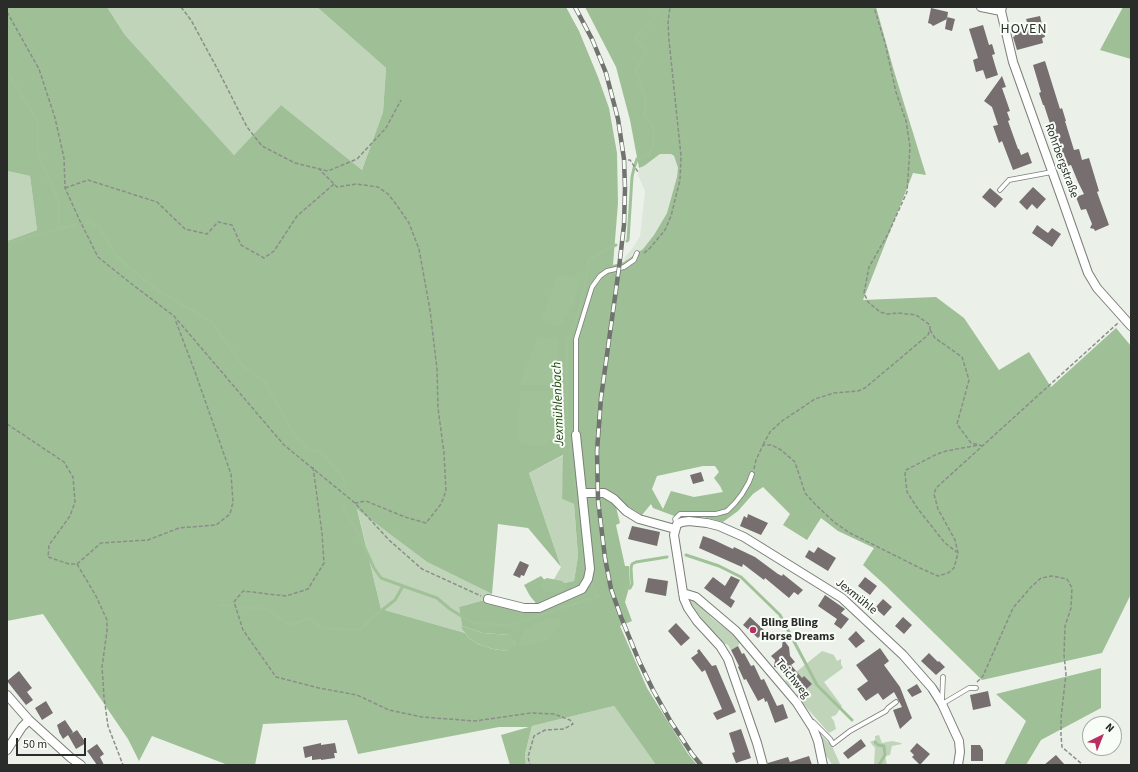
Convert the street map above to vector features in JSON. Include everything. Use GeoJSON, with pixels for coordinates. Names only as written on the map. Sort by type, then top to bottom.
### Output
{"type":"FeatureCollection","features":[{"type":"Feature","properties":{"kind":"street","name":"Rohrbergstraße"},"geometry":{"type":"LineString","coordinates":[[981,7],[1002,9],[1012,62],[1088,274],[1097,288],[1131,326]]}},
{"type":"Feature","properties":{"kind":"street"},"geometry":{"type":"LineString","coordinates":[[488,599],[524,608],[539,608],[582,589],[588,579],[590,570],[576,435]]}},
{"type":"Feature","properties":{"kind":"street","name":"Jexmühle"},"geometry":{"type":"LineString","coordinates":[[582,493],[604,493],[614,499],[626,512],[639,519],[676,527],[689,520],[706,522],[719,526],[744,537],[842,598],[904,655],[932,688],[942,704],[959,741],[960,752],[958,765]]}},
{"type":"Feature","properties":{"kind":"street"},"geometry":{"type":"LineString","coordinates":[[676,527],[674,535],[676,553],[683,593],[688,608],[697,621],[720,646],[728,659],[757,743],[763,765]]}},
{"type":"Feature","properties":{"kind":"street","name":"Teichweg"},"geometry":{"type":"LineString","coordinates":[[683,593],[696,597],[736,631],[800,707],[814,728],[823,765]]}},
{"type":"Feature","properties":{"kind":"street"},"geometry":{"type":"LineString","coordinates":[[7,695],[29,720],[71,758],[81,765]]}},
{"type":"Feature","properties":{"kind":"street"},"geometry":{"type":"LineString","coordinates":[[7,750],[22,727],[29,720]]}},
{"type":"Feature","properties":{"kind":"lane"},"geometry":{"type":"LineString","coordinates":[[1000,190],[1009,180],[1052,172]]}},
{"type":"Feature","properties":{"kind":"lane"},"geometry":{"type":"LineString","coordinates":[[576,435],[576,339],[592,287],[600,276],[607,271],[624,267],[634,260],[636,253]]}},
{"type":"Feature","properties":{"kind":"lane"},"geometry":{"type":"LineString","coordinates":[[676,527],[675,519],[680,514],[716,514],[727,511],[735,504],[742,494],[752,474]]}},
{"type":"Feature","properties":{"kind":"lane"},"geometry":{"type":"LineString","coordinates":[[942,704],[943,677]]}},
{"type":"Feature","properties":{"kind":"lane"},"geometry":{"type":"LineString","coordinates":[[942,704],[969,688],[976,688]]}},
{"type":"Feature","properties":{"kind":"lane"},"geometry":{"type":"LineString","coordinates":[[800,707],[833,744],[850,731],[886,711],[896,702]]}},
{"type":"Feature","properties":{"kind":"path"},"geometry":{"type":"LineString","coordinates":[[181,7],[191,20],[220,72],[247,127],[262,146],[295,163],[328,171],[357,159],[386,128],[401,100]]}},
{"type":"Feature","properties":{"kind":"path"},"geometry":{"type":"LineString","coordinates":[[634,260],[650,248],[665,230],[671,216],[680,180],[681,156],[668,23],[670,7]]}},
{"type":"Feature","properties":{"kind":"path"},"geometry":{"type":"LineString","coordinates":[[874,7],[885,43],[896,92],[906,121],[910,153],[907,192],[888,234],[869,267],[864,293],[868,302],[880,312],[887,314],[898,313],[916,315],[930,325],[930,330],[935,338],[962,357],[969,380],[957,424],[971,443],[983,446]]}},
{"type":"Feature","properties":{"kind":"path"},"geometry":{"type":"LineString","coordinates":[[7,12],[39,69],[55,118],[64,158],[65,188],[98,256],[133,286],[174,316],[284,445],[313,467],[355,503],[389,540],[422,569],[488,599]]}},
{"type":"Feature","properties":{"kind":"path"},"geometry":{"type":"LineString","coordinates":[[629,160],[638,172]]}},
{"type":"Feature","properties":{"kind":"path"},"geometry":{"type":"LineString","coordinates":[[318,168],[337,187],[356,184],[378,187],[388,194],[409,223],[419,249],[430,310],[437,369],[438,408],[444,453],[446,491],[441,504],[426,523],[405,517],[366,501],[355,503]]}},
{"type":"Feature","properties":{"kind":"path"},"geometry":{"type":"LineString","coordinates":[[65,188],[88,180],[158,202],[185,229],[207,234],[218,222],[232,225],[241,245],[264,258],[274,251],[297,216],[334,184]]}},
{"type":"Feature","properties":{"kind":"path"},"geometry":{"type":"LineString","coordinates":[[7,424],[64,462],[73,477],[74,502],[70,516],[49,545],[48,557],[69,564],[77,564],[101,543],[148,540],[179,528],[216,525],[230,514],[233,502],[231,474],[174,316]]}},
{"type":"Feature","properties":{"kind":"path"},"geometry":{"type":"LineString","coordinates":[[763,445],[772,445],[777,447],[794,462],[805,493],[834,522],[850,533],[922,569],[938,576],[948,573],[954,568],[958,553],[955,540],[938,508],[934,494],[936,488],[1124,318]]}},
{"type":"Feature","properties":{"kind":"path"},"geometry":{"type":"LineString","coordinates":[[752,474],[756,460],[770,432],[782,421],[815,399],[834,393],[858,391],[865,388],[928,334],[930,330]]}},
{"type":"Feature","properties":{"kind":"path"},"geometry":{"type":"LineString","coordinates":[[958,553],[945,543],[918,509],[907,492],[905,474],[906,470],[937,454],[979,445]]}},
{"type":"Feature","properties":{"kind":"path"},"geometry":{"type":"LineString","coordinates":[[313,467],[322,533],[324,563],[308,589],[286,596],[243,591],[234,602],[243,630],[276,677],[318,688],[357,695],[389,710],[422,717],[475,721],[531,713],[554,714],[570,720],[573,724],[564,729],[545,730],[534,736],[528,758],[530,765]]}},
{"type":"Feature","properties":{"kind":"path"},"geometry":{"type":"LineString","coordinates":[[77,564],[96,596],[106,620],[107,631],[102,667],[104,697],[108,726],[123,765]]}},
{"type":"Feature","properties":{"kind":"path"},"geometry":{"type":"LineString","coordinates":[[969,688],[983,676],[1013,608],[1031,587],[1041,578],[1052,576],[1066,580],[1072,588],[1071,608],[1065,626],[1064,655],[1066,674],[1061,718],[1062,746],[1083,765]]}},
{"type":"Feature","properties":{"kind":"shaded area"},"geometry":{"type":"Polygon","coordinates":[[[7,7],[107,7],[125,35],[234,155],[281,105],[362,170],[383,112],[386,68],[317,7],[566,7],[579,31],[609,108],[617,153],[618,203],[613,265],[624,262],[643,249],[654,235],[667,213],[678,168],[674,156],[671,154],[660,154],[639,168],[630,120],[616,67],[585,7],[876,7],[926,175],[913,173],[863,300],[936,297],[964,318],[999,370],[1029,352],[1051,387],[1116,328],[1131,346],[1131,594],[1102,653],[982,680],[863,565],[874,548],[838,531],[821,518],[807,540],[783,525],[790,514],[763,487],[753,494],[738,511],[723,522],[704,517],[677,517],[653,508],[651,504],[642,515],[621,502],[616,507],[620,523],[616,525],[625,566],[629,566],[630,584],[625,602],[632,621],[620,626],[647,688],[688,754],[697,765],[656,765],[614,706],[532,726],[525,754],[526,765],[510,765],[501,735],[529,727],[499,727],[358,754],[347,720],[263,724],[255,765],[228,765],[152,736],[139,761],[128,739],[43,614],[7,621],[7,241],[37,230],[30,176],[7,171],[7,7]],[[563,455],[529,473],[561,567],[528,528],[498,524],[492,594],[427,562],[357,509],[381,609],[465,633],[470,639],[478,644],[493,649],[507,651],[515,643],[510,635],[483,633],[462,626],[459,607],[488,599],[539,607],[530,596],[524,585],[541,576],[550,586],[574,581],[578,556],[574,504],[562,499],[563,455]],[[703,466],[657,476],[652,489],[663,509],[671,491],[694,497],[723,492],[714,478],[719,472],[715,466],[703,466]]]}},
{"type":"Feature","properties":{"kind":"shaded area"},"geometry":{"type":"Polygon","coordinates":[[[107,7],[317,7],[386,68],[383,112],[362,170],[281,105],[234,155],[125,35],[107,7]]]}},
{"type":"Feature","properties":{"kind":"shaded area"},"geometry":{"type":"Polygon","coordinates":[[[1123,7],[1131,7],[1131,59],[1100,50],[1123,7]]]}},
{"type":"Feature","properties":{"kind":"shaded area"},"geometry":{"type":"Polygon","coordinates":[[[660,154],[671,154],[674,157],[678,168],[678,177],[667,213],[654,235],[643,249],[624,262],[625,257],[640,236],[645,191],[638,175],[639,168],[660,154]]]}},
{"type":"Feature","properties":{"kind":"shaded area"},"geometry":{"type":"Polygon","coordinates":[[[7,171],[30,176],[37,230],[7,241],[7,171]]]}},
{"type":"Feature","properties":{"kind":"shaded area"},"geometry":{"type":"Polygon","coordinates":[[[564,455],[562,499],[574,504],[578,556],[574,581],[550,586],[561,567],[529,473],[564,455]]]}},
{"type":"Feature","properties":{"kind":"shaded area"},"geometry":{"type":"Polygon","coordinates":[[[357,508],[427,562],[492,594],[488,599],[459,607],[461,628],[465,633],[381,609],[357,508]]]}},
{"type":"Feature","properties":{"kind":"shaded area"},"geometry":{"type":"Polygon","coordinates":[[[692,599],[703,607],[712,618],[735,636],[740,642],[738,646],[731,650],[728,645],[720,642],[693,613],[688,603],[689,600],[692,599]]]}},
{"type":"Feature","properties":{"kind":"shaded area"},"geometry":{"type":"Polygon","coordinates":[[[822,651],[834,655],[837,661],[841,659],[843,668],[824,682],[842,706],[836,715],[831,717],[834,721],[836,729],[829,733],[796,696],[801,691],[794,684],[790,687],[785,681],[822,651]]]}},
{"type":"Feature","properties":{"kind":"shaded area"},"geometry":{"type":"Polygon","coordinates":[[[1101,668],[1101,708],[1086,716],[1082,716],[1082,718],[1041,740],[1026,765],[1004,765],[1026,721],[996,694],[1101,668]]]}},
{"type":"Feature","properties":{"kind":"shaded area"},"geometry":{"type":"Polygon","coordinates":[[[614,706],[656,765],[526,765],[525,754],[532,726],[614,706]]]}},
{"type":"Feature","properties":{"kind":"shaded area"},"geometry":{"type":"Polygon","coordinates":[[[818,732],[832,746],[840,764],[832,765],[823,753],[818,732]]]}},
{"type":"Feature","properties":{"kind":"shaded area"},"geometry":{"type":"Polygon","coordinates":[[[879,735],[882,743],[892,741],[902,744],[892,746],[890,755],[885,756],[887,765],[874,765],[875,748],[870,742],[875,740],[875,736],[879,735]]]}},
{"type":"Feature","properties":{"kind":"water"},"geometry":{"type":"Polygon","coordinates":[[[567,275],[580,279],[574,304],[559,327],[541,320],[557,277],[567,275]]]}},
{"type":"Feature","properties":{"kind":"water"},"geometry":{"type":"Polygon","coordinates":[[[538,336],[558,339],[559,379],[554,385],[519,385],[538,336]]]}},
{"type":"Feature","properties":{"kind":"water"},"geometry":{"type":"Polygon","coordinates":[[[521,391],[555,391],[559,396],[562,425],[558,434],[546,445],[529,445],[519,442],[517,433],[521,391]]]}},
{"type":"Feature","properties":{"kind":"water"},"geometry":{"type":"Polygon","coordinates":[[[547,578],[562,581],[566,585],[565,589],[559,593],[547,592],[542,589],[541,584],[543,580],[547,578]]]}},
{"type":"Feature","properties":{"kind":"water"},"geometry":{"type":"Polygon","coordinates":[[[545,619],[561,619],[559,627],[549,640],[524,647],[519,642],[525,629],[545,619]]]}},
{"type":"Feature","properties":{"kind":"water"},"geometry":{"type":"Polygon","coordinates":[[[462,626],[483,633],[511,635],[515,643],[511,649],[507,651],[493,649],[478,644],[470,639],[461,628],[462,626]]]}},
{"type":"Feature","properties":{"kind":"building"},"geometry":{"type":"Polygon","coordinates":[[[931,8],[948,12],[947,19],[933,26],[928,23],[931,8]]]}},
{"type":"Feature","properties":{"kind":"building"},"geometry":{"type":"Polygon","coordinates":[[[1040,16],[1045,37],[1042,38],[1043,43],[1017,50],[1013,37],[1015,36],[1014,31],[1029,28],[1026,19],[1040,16]]]}},
{"type":"Feature","properties":{"kind":"building"},"geometry":{"type":"Polygon","coordinates":[[[947,17],[955,19],[952,31],[945,29],[947,17]]]}},
{"type":"Feature","properties":{"kind":"building"},"geometry":{"type":"Polygon","coordinates":[[[983,25],[989,45],[992,44],[995,54],[992,55],[998,75],[986,79],[983,70],[976,72],[973,60],[978,58],[969,29],[983,25]]]}},
{"type":"Feature","properties":{"kind":"building"},"geometry":{"type":"Polygon","coordinates":[[[1045,61],[1060,109],[1062,108],[1074,150],[1079,149],[1082,160],[1089,158],[1099,191],[1097,192],[1109,225],[1095,231],[1094,229],[1090,228],[1092,224],[1086,209],[1081,210],[1076,197],[1084,194],[1071,165],[1064,167],[1039,93],[1041,92],[1033,65],[1045,61]]]}},
{"type":"Feature","properties":{"kind":"building"},"geometry":{"type":"Polygon","coordinates":[[[1002,76],[1006,87],[1002,88],[1010,111],[1007,112],[1010,120],[1008,121],[1021,155],[1028,152],[1032,163],[1013,170],[1002,141],[999,143],[993,126],[998,125],[992,107],[984,101],[1002,76]]]}},
{"type":"Feature","properties":{"kind":"building"},"geometry":{"type":"Polygon","coordinates":[[[1033,187],[1046,199],[1037,209],[1032,204],[1027,210],[1019,202],[1033,187]]]}},
{"type":"Feature","properties":{"kind":"building"},"geometry":{"type":"Polygon","coordinates":[[[990,188],[1003,199],[995,208],[982,197],[990,188]]]}},
{"type":"Feature","properties":{"kind":"building"},"geometry":{"type":"Polygon","coordinates":[[[1037,225],[1048,233],[1052,228],[1061,234],[1052,247],[1032,233],[1037,225]]]}},
{"type":"Feature","properties":{"kind":"building"},"geometry":{"type":"Polygon","coordinates":[[[701,472],[704,481],[693,484],[690,475],[701,472]]]}},
{"type":"Feature","properties":{"kind":"building"},"geometry":{"type":"Polygon","coordinates":[[[748,514],[768,523],[761,535],[740,526],[744,516],[747,518],[748,514]]]}},
{"type":"Feature","properties":{"kind":"building"},"geometry":{"type":"Polygon","coordinates":[[[632,526],[660,532],[657,546],[628,539],[632,526]]]}},
{"type":"Feature","properties":{"kind":"building"},"geometry":{"type":"Polygon","coordinates":[[[703,536],[733,549],[734,547],[755,557],[778,574],[782,576],[783,574],[803,590],[798,595],[794,592],[789,598],[765,578],[764,580],[743,564],[742,567],[699,548],[703,536]]]}},
{"type":"Feature","properties":{"kind":"building"},"geometry":{"type":"Polygon","coordinates":[[[818,547],[836,558],[828,571],[805,557],[809,550],[814,553],[818,547]]]}},
{"type":"Feature","properties":{"kind":"building"},"geometry":{"type":"Polygon","coordinates":[[[520,561],[529,565],[524,576],[521,575],[520,578],[513,575],[520,561]]]}},
{"type":"Feature","properties":{"kind":"building"},"geometry":{"type":"Polygon","coordinates":[[[731,576],[740,580],[730,598],[735,601],[731,608],[704,588],[713,577],[725,586],[731,576]]]}},
{"type":"Feature","properties":{"kind":"building"},"geometry":{"type":"Polygon","coordinates":[[[865,577],[877,586],[870,595],[858,586],[865,577]]]}},
{"type":"Feature","properties":{"kind":"building"},"geometry":{"type":"Polygon","coordinates":[[[648,578],[668,581],[666,596],[645,592],[648,578]]]}},
{"type":"Feature","properties":{"kind":"building"},"geometry":{"type":"Polygon","coordinates":[[[825,595],[845,609],[841,613],[849,619],[841,629],[834,624],[837,619],[818,606],[825,595]]]}},
{"type":"Feature","properties":{"kind":"building"},"geometry":{"type":"Polygon","coordinates":[[[883,599],[892,607],[884,616],[875,608],[883,599]]]}},
{"type":"Feature","properties":{"kind":"building"},"geometry":{"type":"Polygon","coordinates":[[[750,617],[765,631],[758,638],[743,625],[750,617]]]}},
{"type":"Feature","properties":{"kind":"building"},"geometry":{"type":"Polygon","coordinates":[[[903,617],[912,625],[904,634],[895,626],[903,617]]]}},
{"type":"Feature","properties":{"kind":"building"},"geometry":{"type":"Polygon","coordinates":[[[676,623],[690,638],[681,646],[668,631],[676,623]]]}},
{"type":"Feature","properties":{"kind":"building"},"geometry":{"type":"Polygon","coordinates":[[[856,631],[865,641],[856,648],[848,639],[856,631]]]}},
{"type":"Feature","properties":{"kind":"building"},"geometry":{"type":"Polygon","coordinates":[[[783,639],[789,647],[790,656],[795,662],[791,665],[802,678],[804,676],[812,684],[803,692],[782,668],[774,667],[775,660],[771,656],[782,647],[783,639]]]}},
{"type":"Feature","properties":{"kind":"building"},"geometry":{"type":"Polygon","coordinates":[[[738,646],[742,654],[744,653],[751,666],[754,665],[761,680],[764,679],[777,706],[783,704],[788,718],[775,723],[767,701],[765,702],[764,698],[758,701],[746,679],[744,680],[731,650],[738,646]]]}},
{"type":"Feature","properties":{"kind":"building"},"geometry":{"type":"Polygon","coordinates":[[[880,648],[889,661],[884,665],[900,687],[912,718],[900,729],[893,710],[902,707],[894,692],[883,700],[878,693],[866,701],[857,689],[868,681],[856,665],[880,648]]]}},
{"type":"Feature","properties":{"kind":"building"},"geometry":{"type":"Polygon","coordinates":[[[699,649],[712,666],[716,665],[736,712],[717,720],[713,713],[722,709],[705,670],[702,672],[691,658],[698,653],[697,651],[699,649]]]}},
{"type":"Feature","properties":{"kind":"building"},"geometry":{"type":"Polygon","coordinates":[[[929,653],[945,667],[936,675],[921,661],[929,653]]]}},
{"type":"Feature","properties":{"kind":"building"},"geometry":{"type":"Polygon","coordinates":[[[19,671],[32,688],[27,692],[33,700],[26,705],[7,681],[19,671]]]}},
{"type":"Feature","properties":{"kind":"building"},"geometry":{"type":"Polygon","coordinates":[[[917,684],[922,692],[912,697],[907,690],[917,684]]]}},
{"type":"Feature","properties":{"kind":"building"},"geometry":{"type":"Polygon","coordinates":[[[988,691],[991,706],[973,710],[970,695],[988,691]]]}},
{"type":"Feature","properties":{"kind":"building"},"geometry":{"type":"Polygon","coordinates":[[[46,701],[53,713],[42,720],[35,708],[46,701]]]}},
{"type":"Feature","properties":{"kind":"building"},"geometry":{"type":"Polygon","coordinates":[[[65,720],[73,732],[71,734],[77,730],[86,743],[76,749],[68,735],[63,739],[57,725],[65,720]]]}},
{"type":"Feature","properties":{"kind":"building"},"geometry":{"type":"Polygon","coordinates":[[[741,729],[751,758],[736,763],[732,753],[735,752],[729,733],[741,729]]]}},
{"type":"Feature","properties":{"kind":"building"},"geometry":{"type":"Polygon","coordinates":[[[861,739],[866,746],[848,759],[843,753],[861,739]]]}},
{"type":"Feature","properties":{"kind":"building"},"geometry":{"type":"Polygon","coordinates":[[[321,743],[321,745],[335,743],[337,753],[334,753],[335,758],[312,760],[312,756],[305,758],[303,747],[321,743]]]}},
{"type":"Feature","properties":{"kind":"building"},"geometry":{"type":"Polygon","coordinates":[[[917,743],[930,754],[920,765],[912,757],[914,755],[910,751],[917,743]]]}},
{"type":"Feature","properties":{"kind":"building"},"geometry":{"type":"Polygon","coordinates":[[[97,744],[104,754],[100,757],[104,765],[97,765],[87,751],[97,744]]]}},
{"type":"Feature","properties":{"kind":"building"},"geometry":{"type":"Polygon","coordinates":[[[971,745],[980,745],[983,750],[983,761],[971,761],[971,745]]]}},
{"type":"Feature","properties":{"kind":"building"},"geometry":{"type":"Polygon","coordinates":[[[1056,755],[1065,765],[1044,765],[1056,755]]]}},
{"type":"Feature","properties":{"kind":"building"},"geometry":{"type":"Polygon","coordinates":[[[809,756],[812,765],[768,765],[768,763],[788,757],[790,762],[809,756]]]}},
{"type":"Feature","properties":{"kind":"waterway","name":"Jexmühlenbach"},"geometry":{"type":"LineString","coordinates":[[627,241],[634,168],[637,159],[648,155],[653,146],[654,134],[653,126],[644,115],[646,101],[636,70],[646,51],[635,38],[654,19],[659,7]]}},
{"type":"Feature","properties":{"kind":"waterway"},"geometry":{"type":"LineString","coordinates":[[7,72],[38,122],[38,154],[59,202],[59,229]]}},
{"type":"Feature","properties":{"kind":"waterway"},"geometry":{"type":"LineString","coordinates":[[87,221],[99,227],[117,257],[157,290],[212,322],[242,365],[266,383],[292,431],[308,450],[320,451],[344,479],[344,487]]}},
{"type":"Feature","properties":{"kind":"waterway"},"geometry":{"type":"LineString","coordinates":[[7,243],[74,225]]}},
{"type":"Feature","properties":{"kind":"waterway","name":"Jexmühlenbach"},"geometry":{"type":"LineString","coordinates":[[587,577],[584,573],[581,523],[576,503],[567,420],[567,342],[580,308],[589,260],[616,245]]}},
{"type":"Feature","properties":{"kind":"waterway"},"geometry":{"type":"LineString","coordinates":[[344,503],[344,508],[359,535],[374,568],[381,578],[403,586]]}},
{"type":"Feature","properties":{"kind":"waterway","name":"Jexmühlenbach"},"geometry":{"type":"LineString","coordinates":[[686,555],[719,566],[741,577],[780,615],[817,685],[852,720]]}},
{"type":"Feature","properties":{"kind":"waterway","name":"Jexmühlenbach"},"geometry":{"type":"LineString","coordinates":[[625,589],[630,588],[632,584],[632,564],[667,557]]}},
{"type":"Feature","properties":{"kind":"waterway","name":"Jexmühlenbach"},"geometry":{"type":"LineString","coordinates":[[591,581],[596,597],[600,595]]}},
{"type":"Feature","properties":{"kind":"waterway"},"geometry":{"type":"LineString","coordinates":[[242,607],[267,609],[290,625],[310,618],[321,628],[355,630],[361,629],[372,618],[395,600],[403,586],[437,598],[450,609],[471,622],[507,626],[596,597]]}},
{"type":"Feature","properties":{"kind":"waterway"},"geometry":{"type":"LineString","coordinates":[[220,605],[230,606]]}},
{"type":"Feature","properties":{"kind":"waterway","name":"Jexmühlenbach"},"geometry":{"type":"LineString","coordinates":[[875,742],[878,745],[884,746],[885,755],[879,765]]}},
{"type":"Feature","properties":{"kind":"railway"},"geometry":{"type":"LineString","coordinates":[[575,7],[592,39],[606,73],[618,119],[624,159],[624,225],[601,398],[597,451],[598,500],[605,558],[611,589],[639,661],[671,722],[701,765]]}},
{"type":"Feature","properties":{"kind":"place","name":"Bling Bling Horse Dreams"},"geometry":{"type":"Point","coordinates":[753,630]}},
{"type":"Feature","properties":{"kind":"district","name":"HOVEN"},"geometry":{"type":"Point","coordinates":[1024,30]}}]}
